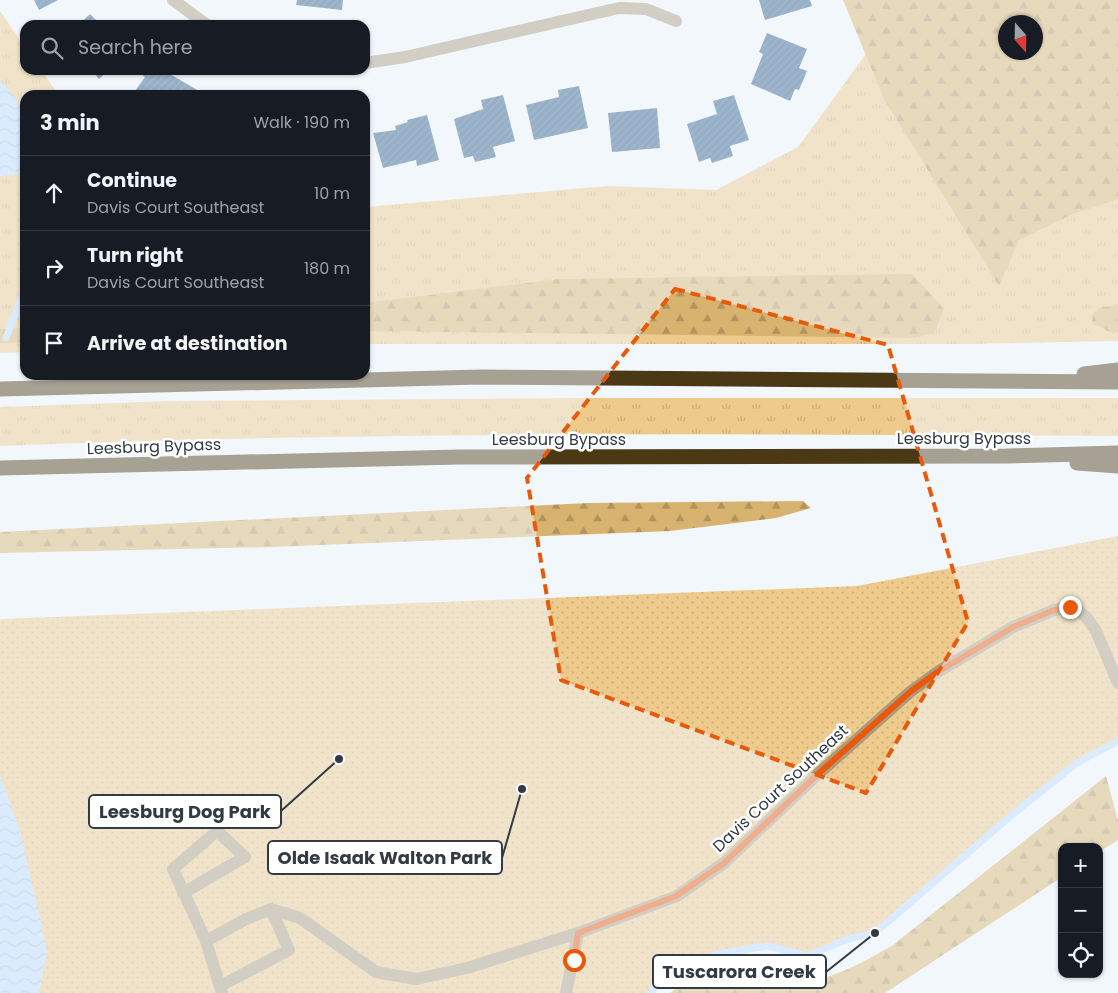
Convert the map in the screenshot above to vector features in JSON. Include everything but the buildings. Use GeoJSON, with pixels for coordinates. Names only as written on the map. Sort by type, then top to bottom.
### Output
{"type":"FeatureCollection","features":[{"type":"Feature","properties":{"kind":"highway"},"geometry":{"type":"LineString","coordinates":[[1000,382],[1118,370]]}},
{"type":"Feature","properties":{"kind":"highway"},"geometry":{"type":"LineString","coordinates":[[370,380],[481,377],[1118,382]]}},
{"type":"Feature","properties":{"kind":"highway"},"geometry":{"type":"LineString","coordinates":[[0,389],[361,380]]}},
{"type":"Feature","properties":{"kind":"highway","name":"Leesburg Bypass"},"geometry":{"type":"LineString","coordinates":[[0,468],[469,457],[1006,456],[1118,453]]}},
{"type":"Feature","properties":{"kind":"highway"},"geometry":{"type":"LineString","coordinates":[[1006,456],[1118,466]]}},
{"type":"Feature","properties":{"kind":"street"},"geometry":{"type":"LineString","coordinates":[[173,0],[200,20]]}},
{"type":"Feature","properties":{"kind":"street"},"geometry":{"type":"LineString","coordinates":[[370,62],[405,57],[619,8],[646,9],[676,21]]}},
{"type":"Feature","properties":{"kind":"street","name":"Davis Court Southeast"},"geometry":{"type":"LineString","coordinates":[[271,909],[300,918],[376,972],[416,979],[467,968],[578,933],[676,896],[724,863],[817,775],[910,692],[936,673],[1013,627],[1054,610],[1070,607],[1077,609],[1087,618],[1096,631],[1118,683]]}},
{"type":"Feature","properties":{"kind":"street"},"geometry":{"type":"LineString","coordinates":[[183,893],[245,857],[217,831],[173,870],[183,893],[206,941],[221,989],[289,950],[271,909],[246,919],[206,941]]}},
{"type":"Feature","properties":{"kind":"street"},"geometry":{"type":"LineString","coordinates":[[566,993],[578,933]]}},
{"type":"Feature","properties":{"kind":"highlighted area"},"geometry":{"type":"Polygon","coordinates":[[[675,289],[888,345],[968,622],[866,793],[561,680],[527,478],[675,289]]]}},
{"type":"Feature","properties":{"kind":"green space"},"geometry":{"type":"Polygon","coordinates":[[[843,0],[1118,0],[1118,199],[1073,214],[1019,240],[999,286],[884,99],[843,0]]]}},
{"type":"Feature","properties":{"kind":"green space"},"geometry":{"type":"Polygon","coordinates":[[[920,0],[1118,0],[1118,341],[972,344],[370,344],[370,207],[608,186],[716,190],[798,147],[866,54],[920,0]]]}},
{"type":"Feature","properties":{"kind":"green space"},"geometry":{"type":"Polygon","coordinates":[[[0,11],[20,40],[20,75],[45,75],[55,90],[20,90],[20,352],[0,353],[0,11]]]}},
{"type":"Feature","properties":{"kind":"green space"},"geometry":{"type":"Polygon","coordinates":[[[912,274],[944,309],[934,333],[914,338],[370,331],[370,302],[559,279],[912,274]]]}},
{"type":"Feature","properties":{"kind":"green space"},"geometry":{"type":"Polygon","coordinates":[[[1118,306],[1118,332],[1110,332],[1092,323],[1093,313],[1101,307],[1118,306]]]}},
{"type":"Feature","properties":{"kind":"green space"},"geometry":{"type":"Polygon","coordinates":[[[20,328],[20,342],[0,343],[0,329],[20,328]]]}},
{"type":"Feature","properties":{"kind":"green space"},"geometry":{"type":"Polygon","coordinates":[[[585,398],[1118,398],[1118,436],[698,434],[419,436],[140,441],[0,446],[0,407],[171,401],[585,398]]]}},
{"type":"Feature","properties":{"kind":"green space"},"geometry":{"type":"Polygon","coordinates":[[[803,501],[811,508],[776,518],[670,531],[271,547],[0,553],[0,532],[588,503],[803,501]]]}},
{"type":"Feature","properties":{"kind":"green space"},"geometry":{"type":"Polygon","coordinates":[[[1118,536],[1118,741],[1077,763],[1012,815],[875,933],[848,939],[807,956],[768,946],[718,954],[659,982],[651,993],[0,993],[0,619],[857,586],[1118,536]]]}},
{"type":"Feature","properties":{"kind":"green space"},"geometry":{"type":"Polygon","coordinates":[[[1106,776],[1118,821],[1118,840],[1103,849],[1103,843],[1058,843],[1058,880],[885,993],[670,993],[699,974],[737,959],[758,958],[781,976],[789,980],[801,982],[828,977],[843,971],[893,945],[1106,776]]]}},
{"type":"Feature","properties":{"kind":"water"},"geometry":{"type":"Polygon","coordinates":[[[0,81],[11,93],[20,108],[20,174],[0,176],[0,81]]]}},
{"type":"Feature","properties":{"kind":"water"},"geometry":{"type":"Polygon","coordinates":[[[0,775],[20,831],[47,951],[39,993],[0,993],[0,775]]]}},
{"type":"Feature","properties":{"kind":"waterway"},"geometry":{"type":"LineString","coordinates":[[6,338],[20,301]]}},
{"type":"Feature","properties":{"kind":"waterway"},"geometry":{"type":"LineString","coordinates":[[651,993],[658,982],[718,954],[768,946],[807,956],[848,939],[875,933],[1012,815],[1077,763],[1118,741]]}},
{"type":"Feature","properties":{"kind":"place","name":"Leesburg Dog Park"},"geometry":{"type":"Point","coordinates":[339,759]}},
{"type":"Feature","properties":{"kind":"place","name":"Olde Isaak Walton Park"},"geometry":{"type":"Point","coordinates":[522,789]}},
{"type":"Feature","properties":{"kind":"place","name":"Tuscarora Creek"},"geometry":{"type":"Point","coordinates":[875,933]}},
{"type":"Feature","properties":{"kind":"route"},"geometry":{"type":"LineString","coordinates":[[574,960],[578,933],[676,896],[724,863],[817,775],[910,692],[936,673],[1013,627],[1054,610],[1070,607]]}}]}
